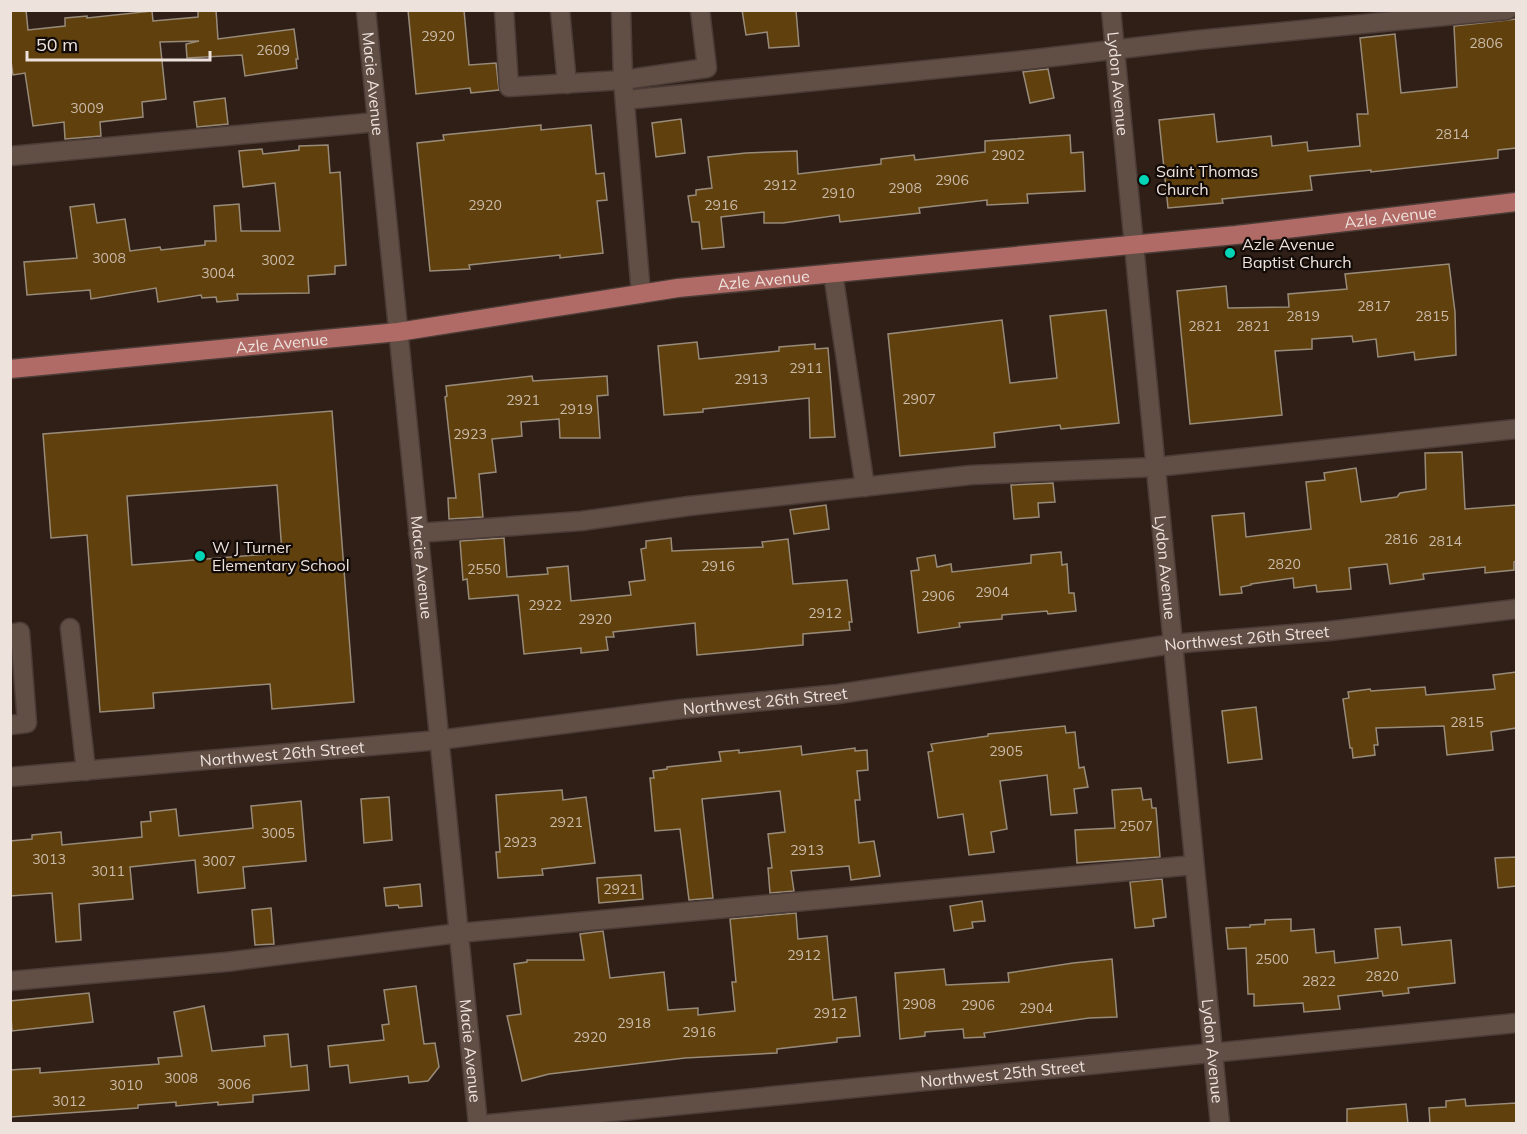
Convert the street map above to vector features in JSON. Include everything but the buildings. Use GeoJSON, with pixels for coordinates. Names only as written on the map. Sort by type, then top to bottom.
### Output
{"type":"FeatureCollection","features":[{"type":"Feature","properties":{"kind":"main road","name":"Azle Avenue"},"geometry":{"type":"LineString","coordinates":[[10,369],[398,332],[678,288],[1236,235],[1516,202]]}},
{"type":"Feature","properties":{"kind":"street","name":"Macie Avenue"},"geometry":{"type":"LineString","coordinates":[[366,10],[478,1124]]}},
{"type":"Feature","properties":{"kind":"street"},"geometry":{"type":"LineString","coordinates":[[504,10],[509,87],[623,80],[707,68],[700,10]]}},
{"type":"Feature","properties":{"kind":"street"},"geometry":{"type":"LineString","coordinates":[[560,10],[567,84]]}},
{"type":"Feature","properties":{"kind":"street"},"geometry":{"type":"LineString","coordinates":[[621,10],[623,80],[641,294]]}},
{"type":"Feature","properties":{"kind":"street","name":"Lydon Avenue"},"geometry":{"type":"LineString","coordinates":[[1111,10],[1220,1124]]}},
{"type":"Feature","properties":{"kind":"street"},"geometry":{"type":"LineString","coordinates":[[625,100],[1507,10]]}},
{"type":"Feature","properties":{"kind":"street"},"geometry":{"type":"LineString","coordinates":[[10,156],[377,122]]}},
{"type":"Feature","properties":{"kind":"street"},"geometry":{"type":"LineString","coordinates":[[833,273],[865,487]]}},
{"type":"Feature","properties":{"kind":"street"},"geometry":{"type":"LineString","coordinates":[[418,533],[581,522],[689,506],[971,475],[1156,467],[1516,429]]}},
{"type":"Feature","properties":{"kind":"street","name":"Northwest 26th Street"},"geometry":{"type":"LineString","coordinates":[[10,777],[439,740],[681,709],[838,694],[1172,644],[1329,631],[1516,609]]}},
{"type":"Feature","properties":{"kind":"street"},"geometry":{"type":"LineString","coordinates":[[70,628],[86,771]]}},
{"type":"Feature","properties":{"kind":"street"},"geometry":{"type":"LineString","coordinates":[[10,634],[20,632],[27,723],[10,725]]}},
{"type":"Feature","properties":{"kind":"street"},"geometry":{"type":"LineString","coordinates":[[10,981],[226,962],[459,933],[1194,865]]}},
{"type":"Feature","properties":{"kind":"street","name":"Northwest 25th Street"},"geometry":{"type":"LineString","coordinates":[[489,1124],[1516,1023]]}},
{"type":"Feature","properties":{"kind":"place","name":"Saint Thomas Church"},"geometry":{"type":"Point","coordinates":[1144,180]}},
{"type":"Feature","properties":{"kind":"place","name":"Azle Avenue Baptist Church"},"geometry":{"type":"Point","coordinates":[1230,253]}},
{"type":"Feature","properties":{"kind":"place","name":"W J Turner Elementary School"},"geometry":{"type":"Point","coordinates":[200,556]}}]}
